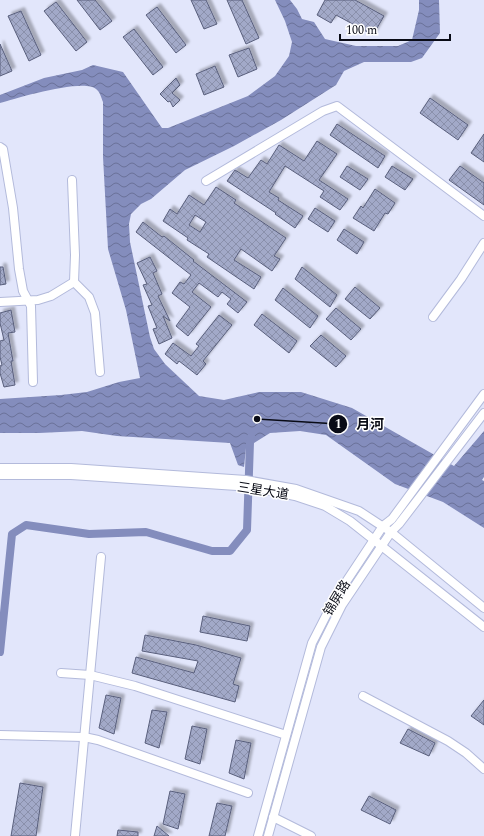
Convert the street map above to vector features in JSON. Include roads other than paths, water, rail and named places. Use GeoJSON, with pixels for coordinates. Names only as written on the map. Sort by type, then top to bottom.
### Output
{"type":"FeatureCollection","features":[{"type":"Feature","properties":{"kind":"street"},"geometry":{"type":"LineString","coordinates":[[206,182],[323,111],[337,106],[484,216]]}},
{"type":"Feature","properties":{"kind":"street"},"geometry":{"type":"LineString","coordinates":[[0,147],[3,150],[13,208],[22,291],[31,306],[34,382]]}},
{"type":"Feature","properties":{"kind":"street"},"geometry":{"type":"LineString","coordinates":[[72,180],[75,255],[74,282],[88,297],[95,313],[100,372]]}},
{"type":"Feature","properties":{"kind":"street"},"geometry":{"type":"LineString","coordinates":[[433,317],[461,279],[484,243]]}},
{"type":"Feature","properties":{"kind":"street"},"geometry":{"type":"LineString","coordinates":[[0,302],[38,300],[51,296],[74,282]]}},
{"type":"Feature","properties":{"kind":"street","name":"锦屏路"},"geometry":{"type":"LineString","coordinates":[[258,836],[312,643],[334,600],[383,526],[392,519],[484,394]]}},
{"type":"Feature","properties":{"kind":"street","name":"锦屏路"},"geometry":{"type":"LineString","coordinates":[[268,836],[321,647],[342,605],[391,532],[420,498],[484,413]]}},
{"type":"Feature","properties":{"kind":"street","name":"三星大道"},"geometry":{"type":"LineString","coordinates":[[0,468],[71,468],[296,489],[359,511],[383,526],[484,608]]}},
{"type":"Feature","properties":{"kind":"street","name":"三星大道"},"geometry":{"type":"LineString","coordinates":[[0,475],[71,475],[244,483]]}},
{"type":"Feature","properties":{"kind":"street","name":"三星大道"},"geometry":{"type":"LineString","coordinates":[[255,484],[325,506],[350,521],[484,627]]}},
{"type":"Feature","properties":{"kind":"street"},"geometry":{"type":"LineString","coordinates":[[75,836],[101,557]]}},
{"type":"Feature","properties":{"kind":"street"},"geometry":{"type":"LineString","coordinates":[[61,673],[90,675],[135,686],[286,735]]}},
{"type":"Feature","properties":{"kind":"street"},"geometry":{"type":"LineString","coordinates":[[363,696],[448,741],[466,753],[484,769]]}},
{"type":"Feature","properties":{"kind":"street"},"geometry":{"type":"LineString","coordinates":[[0,735],[84,737],[98,740],[248,793]]}},
{"type":"Feature","properties":{"kind":"street"},"geometry":{"type":"LineString","coordinates":[[273,817],[311,836]]}},
{"type":"Feature","properties":{"kind":"water"},"geometry":{"type":"Polygon","coordinates":[[[275,0],[290,0],[302,19],[314,22],[325,39],[356,46],[398,46],[412,40],[419,10],[419,0],[439,0],[440,33],[422,58],[411,62],[364,62],[344,71],[336,85],[281,120],[234,146],[185,170],[151,199],[141,204],[131,214],[129,224],[130,242],[150,337],[154,349],[165,364],[199,396],[224,400],[259,392],[301,392],[352,408],[454,466],[484,431],[484,477],[482,480],[484,481],[484,528],[443,502],[395,484],[326,435],[300,431],[270,433],[246,448],[244,467],[238,465],[230,443],[117,436],[82,431],[0,433],[0,399],[87,392],[119,382],[140,378],[126,310],[108,249],[103,157],[103,102],[99,93],[96,89],[89,86],[65,87],[0,103],[0,95],[44,78],[82,70],[93,65],[123,72],[162,128],[168,128],[248,96],[275,76],[289,56],[292,42],[285,21],[275,0]]]}},
{"type":"Feature","properties":{"kind":"waterway"},"geometry":{"type":"LineString","coordinates":[[0,652],[12,534],[26,525],[89,534],[146,532],[212,551],[230,551],[247,530],[251,437]]}},
{"type":"Feature","properties":{"kind":"place","name":"月河"},"geometry":{"type":"Point","coordinates":[257,419]}}]}
